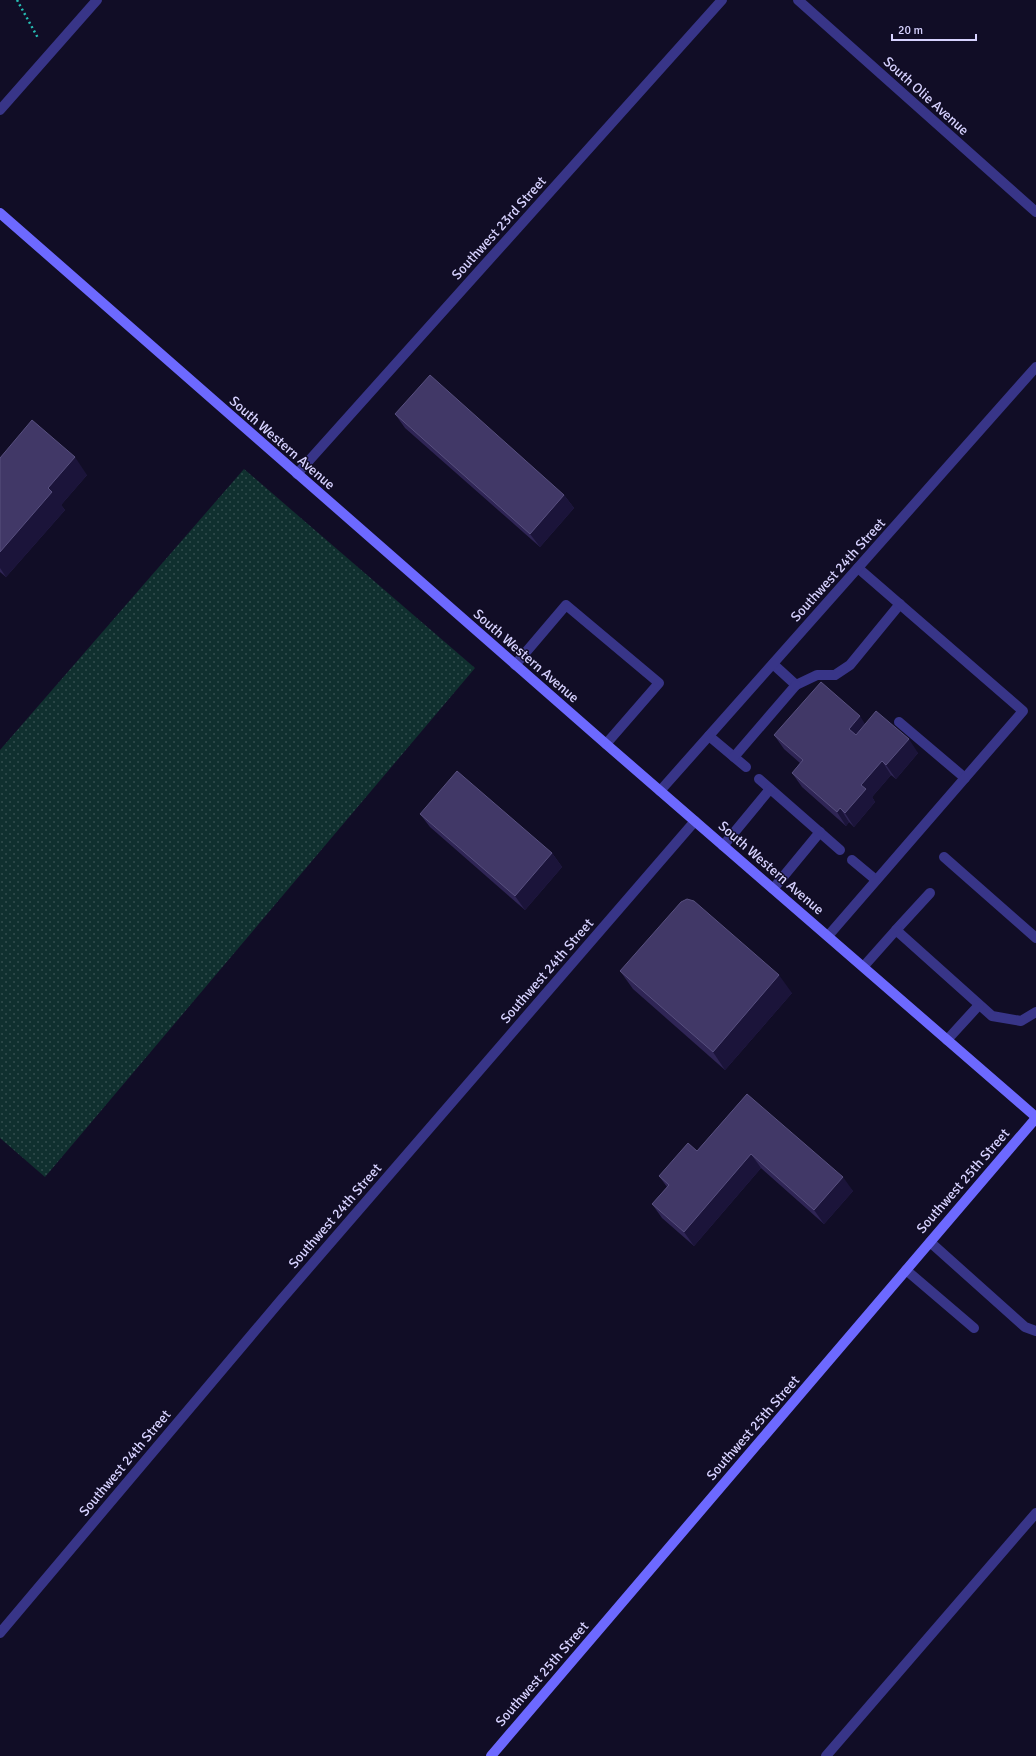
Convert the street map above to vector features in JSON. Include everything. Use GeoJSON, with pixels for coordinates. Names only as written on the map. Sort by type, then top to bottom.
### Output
{"type":"FeatureCollection","features":[{"type":"Feature","properties":{"kind":"main road","name":"South Western Avenue"},"geometry":{"type":"LineString","coordinates":[[0,213],[515,665],[695,822],[864,966],[1036,1117]]}},
{"type":"Feature","properties":{"kind":"main road","name":"Southwest 25th Street"},"geometry":{"type":"LineString","coordinates":[[491,1756],[1036,1117]]}},
{"type":"Feature","properties":{"kind":"street"},"geometry":{"type":"LineString","coordinates":[[0,110],[97,0]]}},
{"type":"Feature","properties":{"kind":"street","name":"Southwest 23rd Street"},"geometry":{"type":"LineString","coordinates":[[297,474],[722,0]]}},
{"type":"Feature","properties":{"kind":"street","name":"South Olie Avenue"},"geometry":{"type":"LineString","coordinates":[[798,0],[1036,212]]}},
{"type":"Feature","properties":{"kind":"street","name":"Southwest 24th Street"},"geometry":{"type":"LineString","coordinates":[[660,791],[1036,367]]}},
{"type":"Feature","properties":{"kind":"street"},"geometry":{"type":"LineString","coordinates":[[828,936],[1023,711],[858,568]]}},
{"type":"Feature","properties":{"kind":"street"},"geometry":{"type":"LineString","coordinates":[[734,757],[796,685],[817,675],[835,675],[850,665],[900,604]]}},
{"type":"Feature","properties":{"kind":"street"},"geometry":{"type":"LineString","coordinates":[[515,665],[566,605],[659,683],[606,744]]}},
{"type":"Feature","properties":{"kind":"street"},"geometry":{"type":"LineString","coordinates":[[773,664],[796,685]]}},
{"type":"Feature","properties":{"kind":"street"},"geometry":{"type":"LineString","coordinates":[[899,722],[965,778]]}},
{"type":"Feature","properties":{"kind":"street"},"geometry":{"type":"LineString","coordinates":[[709,736],[746,767]]}},
{"type":"Feature","properties":{"kind":"street"},"geometry":{"type":"LineString","coordinates":[[760,779],[840,850]]}},
{"type":"Feature","properties":{"kind":"street"},"geometry":{"type":"LineString","coordinates":[[723,846],[770,789]]}},
{"type":"Feature","properties":{"kind":"street","name":"Southwest 24th Street"},"geometry":{"type":"LineString","coordinates":[[0,1633],[286,1294],[695,822]]}},
{"type":"Feature","properties":{"kind":"street"},"geometry":{"type":"LineString","coordinates":[[773,889],[820,832]]}},
{"type":"Feature","properties":{"kind":"street"},"geometry":{"type":"LineString","coordinates":[[944,857],[1036,938]]}},
{"type":"Feature","properties":{"kind":"street"},"geometry":{"type":"LineString","coordinates":[[852,860],[876,880]]}},
{"type":"Feature","properties":{"kind":"street"},"geometry":{"type":"LineString","coordinates":[[864,966],[930,893]]}},
{"type":"Feature","properties":{"kind":"street"},"geometry":{"type":"LineString","coordinates":[[896,930],[992,1016],[1021,1021],[1036,1012]]}},
{"type":"Feature","properties":{"kind":"street"},"geometry":{"type":"LineString","coordinates":[[947,1040],[980,1005]]}},
{"type":"Feature","properties":{"kind":"street"},"geometry":{"type":"LineString","coordinates":[[930,1242],[1025,1326],[1036,1331]]}},
{"type":"Feature","properties":{"kind":"street"},"geometry":{"type":"LineString","coordinates":[[906,1270],[974,1328]]}},
{"type":"Feature","properties":{"kind":"street"},"geometry":{"type":"LineString","coordinates":[[826,1756],[1036,1512]]}},
{"type":"Feature","properties":{"kind":"path"},"geometry":{"type":"LineString","coordinates":[[17,0],[48,56]]}},
{"type":"Feature","properties":{"kind":"green space"},"geometry":{"type":"Polygon","coordinates":[[[244,469],[475,668],[45,1177],[0,1138],[0,750],[244,469]]]}},
{"type":"Feature","properties":{"kind":"building"},"geometry":{"type":"Polygon","coordinates":[[[430,375],[564,495],[530,534],[395,414],[430,375]]]}},
{"type":"Feature","properties":{"kind":"building"},"geometry":{"type":"Polygon","coordinates":[[[32,420],[75,457],[48,488],[52,492],[0,552],[0,458],[32,420]]]}},
{"type":"Feature","properties":{"kind":"building"},"geometry":{"type":"Polygon","coordinates":[[[821,682],[860,716],[849,729],[856,735],[876,711],[909,739],[886,765],[882,761],[861,785],[866,789],[845,813],[840,808],[837,812],[792,773],[803,760],[774,735],[821,682]]]}},
{"type":"Feature","properties":{"kind":"building"},"geometry":{"type":"Polygon","coordinates":[[[457,771],[552,853],[515,896],[420,814],[457,771]]]}},
{"type":"Feature","properties":{"kind":"building"},"geometry":{"type":"Polygon","coordinates":[[[687,899],[694,901],[779,975],[713,1052],[620,971],[681,902],[687,899]]]}},
{"type":"Feature","properties":{"kind":"building"},"geometry":{"type":"Polygon","coordinates":[[[747,1094],[843,1177],[814,1210],[751,1154],[684,1232],[652,1204],[669,1185],[659,1176],[688,1143],[697,1151],[747,1094]]]}}]}
